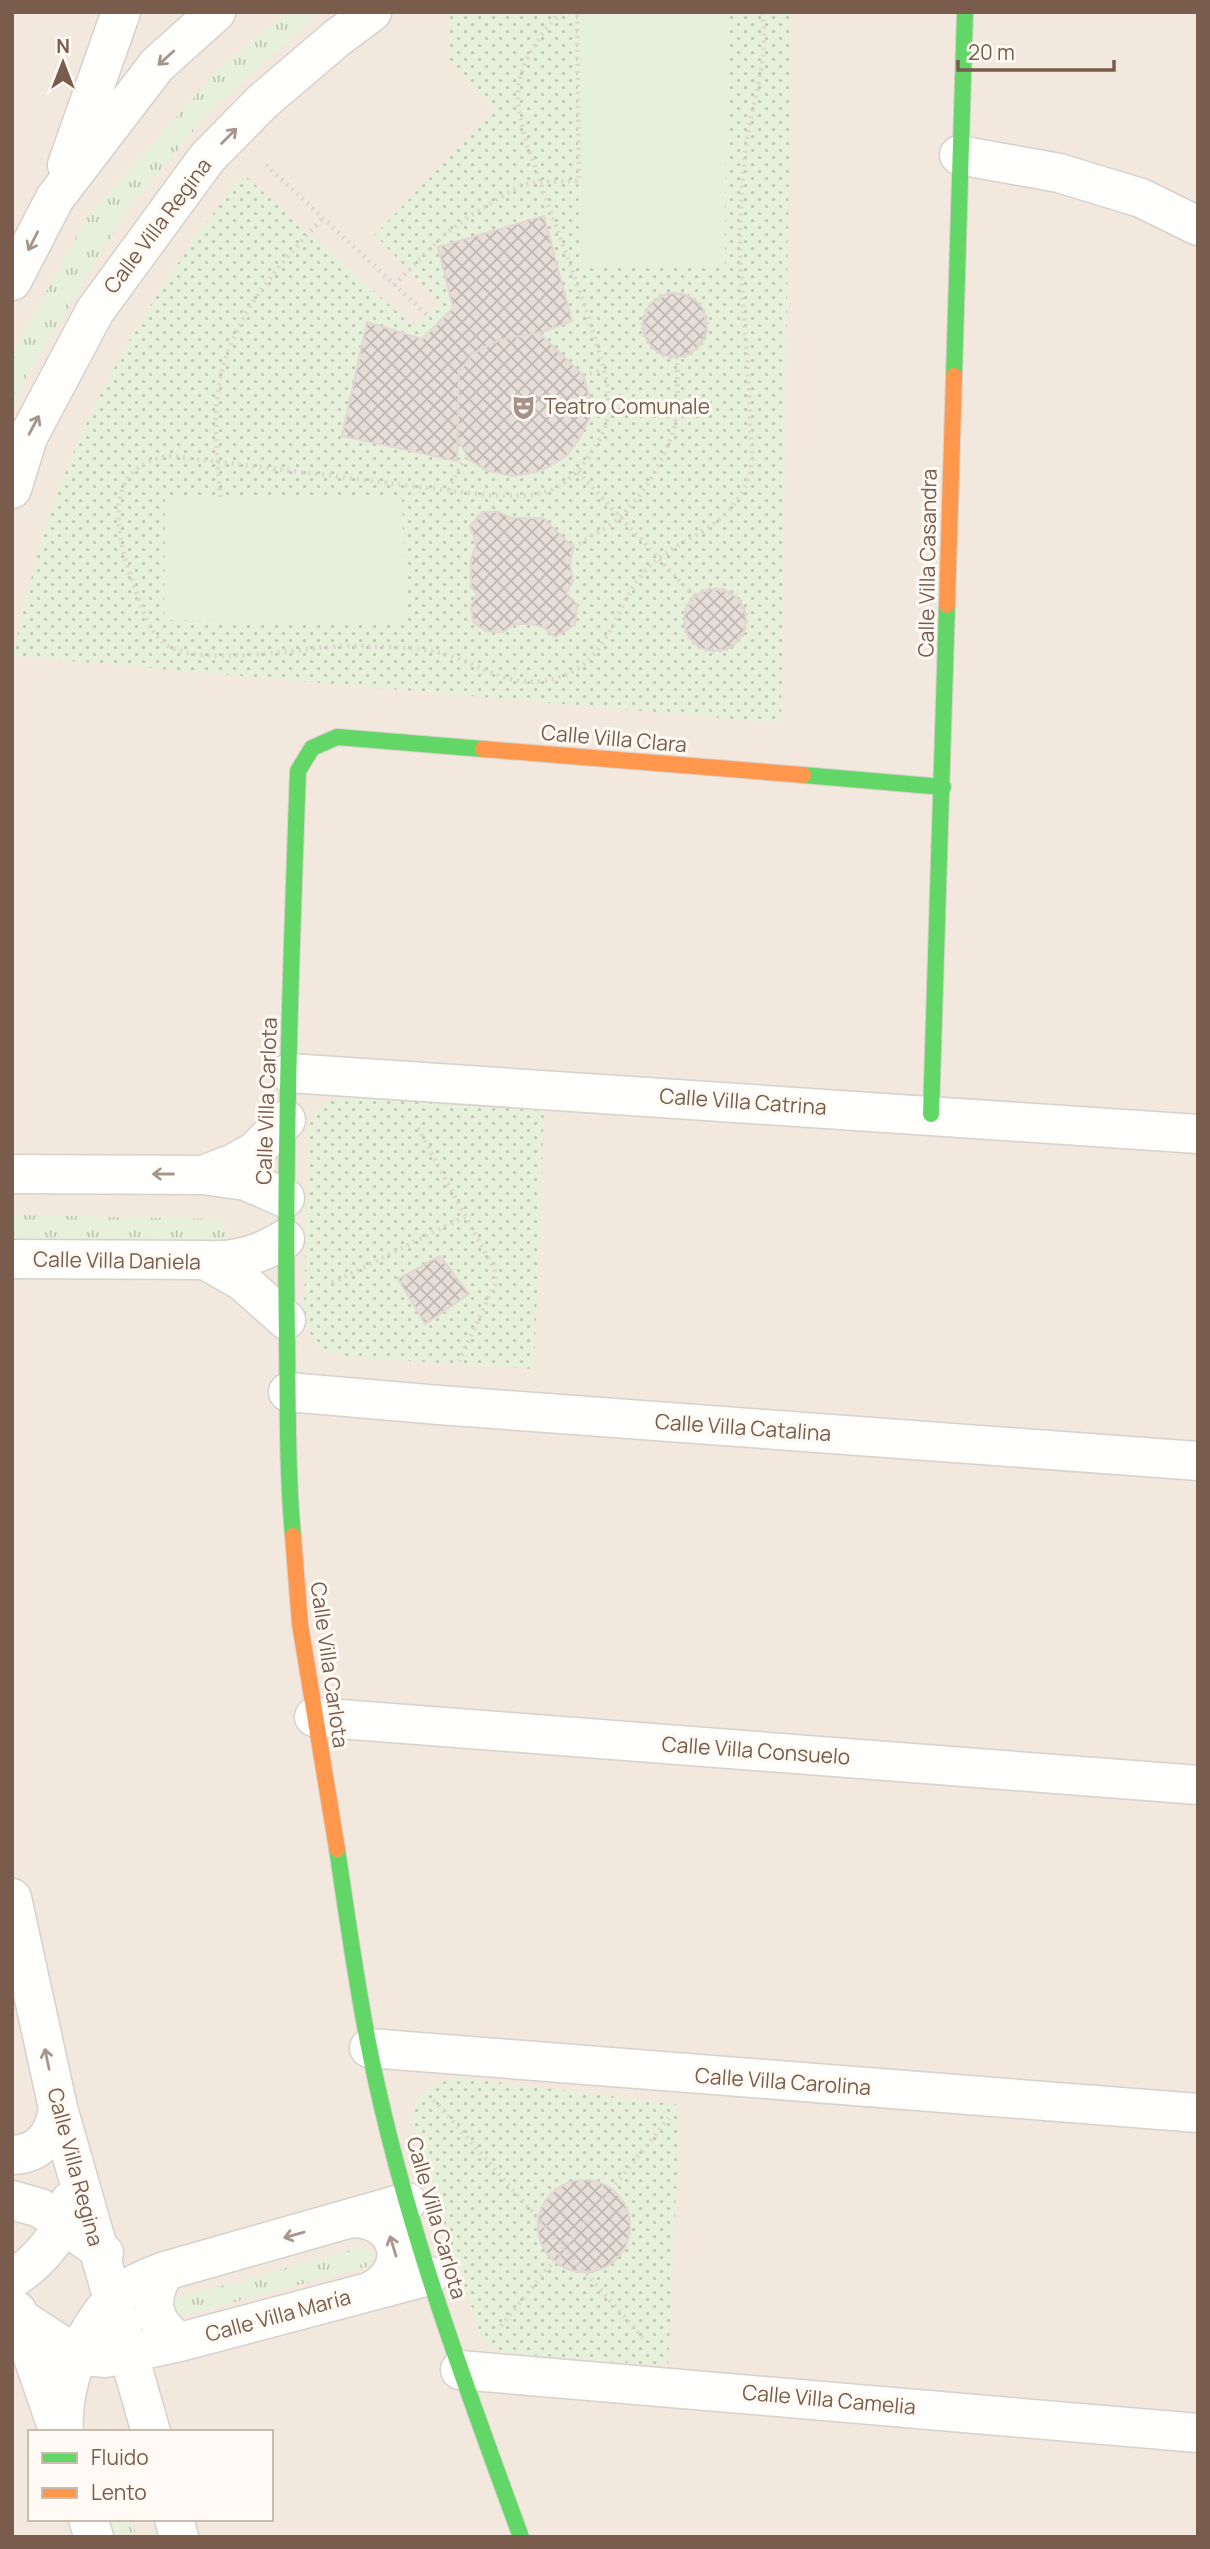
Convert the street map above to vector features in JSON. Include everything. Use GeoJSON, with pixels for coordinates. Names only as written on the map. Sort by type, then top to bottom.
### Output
{"type":"FeatureCollection","features":[{"type":"Feature","properties":{"kind":"street"},"geometry":{"type":"LineString","coordinates":[[12,281],[55,198],[121,12]]}},
{"type":"Feature","properties":{"kind":"street"},"geometry":{"type":"LineString","coordinates":[[55,198],[158,65],[216,12]]}},
{"type":"Feature","properties":{"kind":"street","name":"Calle Villa Regina"},"geometry":{"type":"LineString","coordinates":[[12,489],[28,437],[94,311],[207,158],[262,102],[372,12]]}},
{"type":"Feature","properties":{"kind":"street","name":"Calle Villa Casandra"},"geometry":{"type":"LineString","coordinates":[[931,1114],[965,12]]}},
{"type":"Feature","properties":{"kind":"street"},"geometry":{"type":"LineString","coordinates":[[959,155],[1059,173],[1141,198],[1198,226]]}},
{"type":"Feature","properties":{"kind":"street","name":"Calle Villa Clara"},"geometry":{"type":"LineString","coordinates":[[298,771],[306,753],[319,742],[337,737],[943,787]]}},
{"type":"Feature","properties":{"kind":"street","name":"Calle Villa Carlota"},"geometry":{"type":"LineString","coordinates":[[298,771],[286,1120],[285,1239],[289,1492],[300,1624],[314,1717],[380,2050],[407,2202],[460,2370],[521,2537]]}},
{"type":"Feature","properties":{"kind":"street","name":"Calle Villa Catrina"},"geometry":{"type":"LineString","coordinates":[[289,1073],[1198,1134]]}},
{"type":"Feature","properties":{"kind":"street"},"geometry":{"type":"LineString","coordinates":[[203,1175],[234,1163],[255,1150],[286,1120]]}},
{"type":"Feature","properties":{"kind":"street"},"geometry":{"type":"LineString","coordinates":[[20,1177],[203,1175],[246,1181],[285,1198]]}},
{"type":"Feature","properties":{"kind":"street"},"geometry":{"type":"LineString","coordinates":[[205,1260],[222,1261],[255,1254],[285,1239]]}},
{"type":"Feature","properties":{"kind":"street","name":"Calle Villa Daniela"},"geometry":{"type":"LineString","coordinates":[[20,1256],[205,1260],[242,1281],[286,1314]]}},
{"type":"Feature","properties":{"kind":"street","name":"Calle Villa Catalina"},"geometry":{"type":"LineString","coordinates":[[288,1392],[1198,1461]]}},
{"type":"Feature","properties":{"kind":"street","name":"Calle Villa Consuelo"},"geometry":{"type":"LineString","coordinates":[[314,1717],[1198,1785]]}},
{"type":"Feature","properties":{"kind":"street","name":"Calle Villa Regina"},"geometry":{"type":"LineString","coordinates":[[12,1898],[58,2108],[149,2425]]}},
{"type":"Feature","properties":{"kind":"street","name":"Calle Villa Carolina"},"geometry":{"type":"LineString","coordinates":[[380,2050],[1198,2113]]}},
{"type":"Feature","properties":{"kind":"street"},"geometry":{"type":"LineString","coordinates":[[12,2155],[23,2155],[37,2149],[49,2138],[56,2124],[58,2108]]}},
{"type":"Feature","properties":{"kind":"street"},"geometry":{"type":"LineString","coordinates":[[12,2278],[28,2269],[48,2248],[63,2223],[69,2208],[74,2163]]}},
{"type":"Feature","properties":{"kind":"street"},"geometry":{"type":"LineString","coordinates":[[12,2200],[40,2208],[112,2259],[147,2272],[165,2272]]}},
{"type":"Feature","properties":{"kind":"street"},"geometry":{"type":"LineString","coordinates":[[62,2430],[65,2401],[79,2354],[90,2331],[112,2301],[128,2288],[165,2272],[407,2202]]}},
{"type":"Feature","properties":{"kind":"street"},"geometry":{"type":"LineString","coordinates":[[352,2218],[366,2218],[379,2223],[389,2233],[395,2245],[397,2259],[393,2272],[384,2283],[373,2290]]}},
{"type":"Feature","properties":{"kind":"street"},"geometry":{"type":"LineString","coordinates":[[149,2425],[147,2398],[151,2379],[175,2343],[154,2311],[154,2296],[165,2272]]}},
{"type":"Feature","properties":{"kind":"street","name":"Calle Villa María"},"geometry":{"type":"LineString","coordinates":[[79,2354],[106,2358],[128,2355],[429,2276]]}},
{"type":"Feature","properties":{"kind":"street"},"geometry":{"type":"LineString","coordinates":[[14,2307],[45,2335],[79,2354]]}},
{"type":"Feature","properties":{"kind":"street"},"geometry":{"type":"LineString","coordinates":[[14,2307],[61,2430]]}},
{"type":"Feature","properties":{"kind":"street","name":"Calle Villa Camelia"},"geometry":{"type":"LineString","coordinates":[[460,2370],[1198,2432]]}},
{"type":"Feature","properties":{"kind":"path"},"geometry":{"type":"LineString","coordinates":[[561,12],[536,43],[524,69],[518,93],[527,145],[593,330],[607,380],[607,422],[596,447],[578,472],[541,495],[449,491],[172,456],[143,463],[121,491],[118,505],[121,539],[144,614],[155,635],[167,645],[181,653],[239,655],[357,646],[409,649],[439,653],[504,678],[526,681],[555,679],[569,674],[601,648],[631,591],[659,558],[694,538],[722,517],[737,501],[750,471],[750,398],[741,268],[745,155],[765,38],[762,12]]}},
{"type":"Feature","properties":{"kind":"path"},"geometry":{"type":"LineString","coordinates":[[394,285],[445,234],[519,186],[541,182],[579,181],[577,12]]}},
{"type":"Feature","properties":{"kind":"path"},"geometry":{"type":"LineString","coordinates":[[232,134],[427,315]]}},
{"type":"Feature","properties":{"kind":"path"},"geometry":{"type":"LineString","coordinates":[[220,497],[216,402],[229,346],[248,306],[323,218]]}},
{"type":"Feature","properties":{"kind":"path"},"geometry":{"type":"LineString","coordinates":[[671,294],[682,294],[701,306],[707,324],[701,343],[687,355],[677,357],[656,351],[644,333],[645,313],[661,296],[671,294]]}},
{"type":"Feature","properties":{"kind":"path"},"geometry":{"type":"LineString","coordinates":[[573,547],[620,517],[638,496],[673,432],[677,404],[677,357]]}},
{"type":"Feature","properties":{"kind":"path"},"geometry":{"type":"LineString","coordinates":[[583,376],[604,370]]}},
{"type":"Feature","properties":{"kind":"path"},"geometry":{"type":"LineString","coordinates":[[449,491],[460,466],[468,457]]}},
{"type":"Feature","properties":{"kind":"path"},"geometry":{"type":"LineString","coordinates":[[578,472],[694,596]]}},
{"type":"Feature","properties":{"kind":"path"},"geometry":{"type":"LineString","coordinates":[[712,588],[723,589],[740,600],[747,619],[740,639],[733,646],[713,651],[694,643],[684,625],[684,615],[694,596],[712,588]]}},
{"type":"Feature","properties":{"kind":"path"},"geometry":{"type":"LineString","coordinates":[[391,1078],[495,1271],[495,1284],[439,1405]]}},
{"type":"Feature","properties":{"kind":"path"},"geometry":{"type":"LineString","coordinates":[[286,1314],[466,1216]]}},
{"type":"Feature","properties":{"kind":"path"},"geometry":{"type":"LineString","coordinates":[[380,2050],[564,2247],[688,2388]]}},
{"type":"Feature","properties":{"kind":"path"},"geometry":{"type":"LineString","coordinates":[[460,2370],[486,2344],[702,2076]]}},
{"type":"Feature","properties":{"kind":"shaded area"},"geometry":{"type":"Polygon","coordinates":[[[12,12],[1198,12],[1198,2537],[12,2537],[12,12]]]}},
{"type":"Feature","properties":{"kind":"green space"},"geometry":{"type":"Polygon","coordinates":[[[287,12],[321,12],[210,111],[126,212],[25,380],[12,414],[12,354],[88,216],[220,68],[287,12]]]}},
{"type":"Feature","properties":{"kind":"green space"},"geometry":{"type":"Polygon","coordinates":[[[450,12],[791,12],[781,723],[12,656],[49,515],[94,408],[161,289],[243,174],[413,326],[441,304],[375,235],[495,109],[450,60],[450,12]]]}},
{"type":"Feature","properties":{"kind":"green space"},"geometry":{"type":"Polygon","coordinates":[[[577,12],[727,12],[725,268],[579,266],[577,12]]]}},
{"type":"Feature","properties":{"kind":"green space"},"geometry":{"type":"Polygon","coordinates":[[[165,497],[402,499],[406,624],[164,620],[165,497]]]}},
{"type":"Feature","properties":{"kind":"green space"},"geometry":{"type":"Polygon","coordinates":[[[351,1093],[544,1109],[534,1369],[348,1357],[322,1349],[313,1340],[304,1314],[308,1130],[314,1112],[330,1101],[351,1093]]]}},
{"type":"Feature","properties":{"kind":"green space"},"geometry":{"type":"Polygon","coordinates":[[[15,1215],[220,1219],[227,1233],[226,1242],[12,1240],[12,1219],[15,1215]]]}},
{"type":"Feature","properties":{"kind":"green space"},"geometry":{"type":"Polygon","coordinates":[[[456,2077],[680,2105],[668,2366],[506,2353],[486,2344],[412,2125],[417,2099],[433,2086],[456,2077]]]}},
{"type":"Feature","properties":{"kind":"green space"},"geometry":{"type":"Polygon","coordinates":[[[363,2247],[373,2254],[370,2266],[178,2317],[171,2303],[174,2299],[363,2247]]]}},
{"type":"Feature","properties":{"kind":"green space"},"geometry":{"type":"Polygon","coordinates":[[[108,2521],[132,2521],[137,2537],[113,2537],[108,2521]]]}},
{"type":"Feature","properties":{"kind":"building"},"geometry":{"type":"Polygon","coordinates":[[[544,216],[572,321],[539,333],[502,339],[473,353],[459,372],[457,461],[342,436],[367,322],[422,339],[453,308],[438,247],[544,216]]]}},
{"type":"Feature","properties":{"kind":"building"},"geometry":{"type":"Polygon","coordinates":[[[675,293],[693,299],[701,307],[707,325],[701,343],[693,351],[675,357],[657,351],[649,343],[643,325],[649,307],[657,299],[675,293]]]}},
{"type":"Feature","properties":{"kind":"building","name":"Teatro Comunale"},"geometry":{"type":"Polygon","coordinates":[[[539,333],[583,375],[590,398],[590,417],[567,455],[550,466],[536,472],[513,476],[488,471],[470,460],[457,439],[459,372],[473,353],[502,339],[539,333]]]}},
{"type":"Feature","properties":{"kind":"building"},"geometry":{"type":"Polygon","coordinates":[[[482,512],[499,512],[511,518],[543,518],[573,547],[570,564],[573,581],[566,593],[577,604],[575,625],[555,637],[543,627],[531,624],[513,624],[503,632],[485,631],[473,622],[471,606],[477,594],[471,587],[471,559],[476,544],[470,526],[482,512]]]}},
{"type":"Feature","properties":{"kind":"building"},"geometry":{"type":"Polygon","coordinates":[[[709,589],[721,589],[737,598],[744,608],[744,632],[737,642],[721,651],[709,651],[698,646],[689,637],[684,626],[684,614],[689,603],[698,594],[709,589]]]}},
{"type":"Feature","properties":{"kind":"building"},"geometry":{"type":"Polygon","coordinates":[[[440,1256],[469,1294],[425,1324],[398,1279],[440,1256]]]}},
{"type":"Feature","properties":{"kind":"building"},"geometry":{"type":"Polygon","coordinates":[[[584,2180],[602,2184],[616,2194],[626,2208],[630,2226],[626,2244],[616,2258],[602,2268],[584,2272],[566,2268],[552,2258],[542,2244],[538,2226],[542,2208],[552,2194],[566,2184],[584,2180]]]}},
{"type":"Feature","properties":{"kind":"traffic: fast"},"geometry":{"type":"LineString","coordinates":[[954,376],[965,12]]}},
{"type":"Feature","properties":{"kind":"traffic: fast"},"geometry":{"type":"LineString","coordinates":[[931,1114],[947,605]]}},
{"type":"Feature","properties":{"kind":"traffic: fast"},"geometry":{"type":"LineString","coordinates":[[293,1536],[288,1438],[286,1198],[298,771],[312,748],[337,737],[483,749]]}},
{"type":"Feature","properties":{"kind":"traffic: fast"},"geometry":{"type":"LineString","coordinates":[[803,775],[943,787]]}},
{"type":"Feature","properties":{"kind":"traffic: fast"},"geometry":{"type":"LineString","coordinates":[[337,1849],[364,2023],[398,2172],[435,2295],[521,2537]]}},
{"type":"Feature","properties":{"kind":"traffic: slow"},"geometry":{"type":"LineString","coordinates":[[947,605],[954,376]]}},
{"type":"Feature","properties":{"kind":"traffic: slow"},"geometry":{"type":"LineString","coordinates":[[483,749],[803,775]]}},
{"type":"Feature","properties":{"kind":"traffic: slow"},"geometry":{"type":"LineString","coordinates":[[293,1536],[300,1624],[337,1849]]}},
{"type":"Feature","properties":{"kind":"place","name":"Teatro Comunale"},"geometry":{"type":"Point","coordinates":[524,407]}}]}
